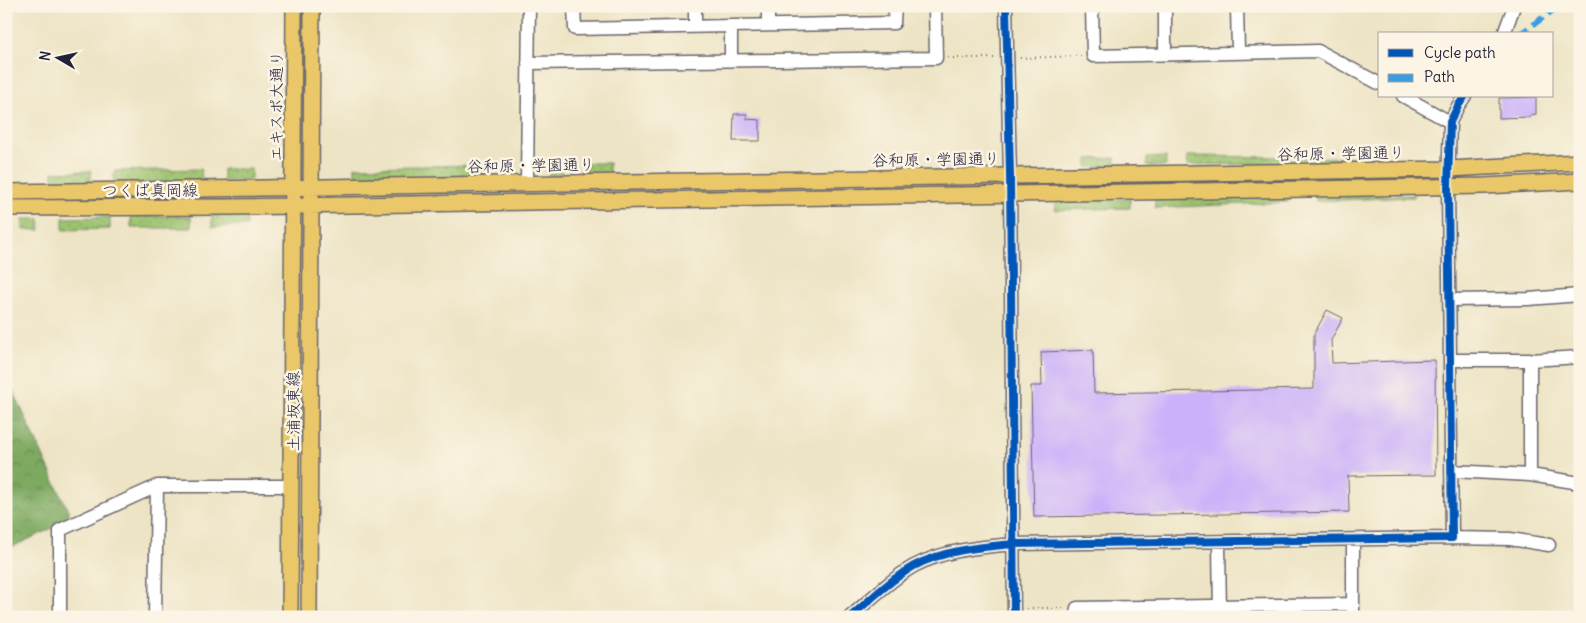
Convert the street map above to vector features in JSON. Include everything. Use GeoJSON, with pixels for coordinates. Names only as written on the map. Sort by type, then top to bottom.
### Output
{"type":"FeatureCollection","features":[{"type":"Feature","properties":{"kind":"main road","name":"エキスポ大通り"},"geometry":{"type":"LineString","coordinates":[[293,206],[294,6]]}},
{"type":"Feature","properties":{"kind":"main road"},"geometry":{"type":"LineString","coordinates":[[311,206],[312,6]]}},
{"type":"Feature","properties":{"kind":"main road","name":"谷和原・学園通り"},"geometry":{"type":"LineString","coordinates":[[293,188],[1449,168],[1580,162]]}},
{"type":"Feature","properties":{"kind":"main road"},"geometry":{"type":"LineString","coordinates":[[293,206],[1448,186],[1580,181]]}},
{"type":"Feature","properties":{"kind":"main road","name":"つくば真岡線"},"geometry":{"type":"LineString","coordinates":[[6,192],[293,188]]}},
{"type":"Feature","properties":{"kind":"main road","name":"つくば真岡線"},"geometry":{"type":"LineString","coordinates":[[6,208],[293,206]]}},
{"type":"Feature","properties":{"kind":"main road","name":"土浦坂東線"},"geometry":{"type":"LineString","coordinates":[[290,617],[293,206]]}},
{"type":"Feature","properties":{"kind":"main road","name":"土浦坂東線"},"geometry":{"type":"LineString","coordinates":[[309,617],[311,206]]}},
{"type":"Feature","properties":{"kind":"street"},"geometry":{"type":"LineString","coordinates":[[527,183],[529,6]]}},
{"type":"Feature","properties":{"kind":"street"},"geometry":{"type":"LineString","coordinates":[[574,6],[575,29],[894,23],[895,6]]}},
{"type":"Feature","properties":{"kind":"street"},"geometry":{"type":"LineString","coordinates":[[695,6],[695,26]]}},
{"type":"Feature","properties":{"kind":"street"},"geometry":{"type":"LineString","coordinates":[[768,6],[768,25]]}},
{"type":"Feature","properties":{"kind":"street"},"geometry":{"type":"LineString","coordinates":[[528,63],[936,58],[935,6]]}},
{"type":"Feature","properties":{"kind":"street"},"geometry":{"type":"LineString","coordinates":[[1006,6],[1010,175],[1013,544],[1018,612]]}},
{"type":"Feature","properties":{"kind":"street"},"geometry":{"type":"LineString","coordinates":[[1092,6],[1093,56],[1318,51],[1378,83]]}},
{"type":"Feature","properties":{"kind":"street"},"geometry":{"type":"LineString","coordinates":[[1165,6],[1165,54]]}},
{"type":"Feature","properties":{"kind":"street"},"geometry":{"type":"LineString","coordinates":[[1237,6],[1238,52]]}},
{"type":"Feature","properties":{"kind":"street"},"geometry":{"type":"LineString","coordinates":[[1505,32],[1514,6]]}},
{"type":"Feature","properties":{"kind":"street"},"geometry":{"type":"LineString","coordinates":[[731,26],[731,60]]}},
{"type":"Feature","properties":{"kind":"street"},"geometry":{"type":"LineString","coordinates":[[1407,98],[1450,122]]}},
{"type":"Feature","properties":{"kind":"street"},"geometry":{"type":"LineString","coordinates":[[1452,538],[1448,186],[1450,122],[1464,98]]}},
{"type":"Feature","properties":{"kind":"street"},"geometry":{"type":"LineString","coordinates":[[1449,300],[1528,298],[1580,294]]}},
{"type":"Feature","properties":{"kind":"street"},"geometry":{"type":"LineString","coordinates":[[1450,360],[1530,360],[1580,357]]}},
{"type":"Feature","properties":{"kind":"street"},"geometry":{"type":"LineString","coordinates":[[1530,360],[1530,475]]}},
{"type":"Feature","properties":{"kind":"street"},"geometry":{"type":"LineString","coordinates":[[1452,471],[1530,475],[1580,483]]}},
{"type":"Feature","properties":{"kind":"street"},"geometry":{"type":"LineString","coordinates":[[155,617],[157,486]]}},
{"type":"Feature","properties":{"kind":"street"},"geometry":{"type":"LineString","coordinates":[[60,617],[60,530],[157,486],[290,486]]}},
{"type":"Feature","properties":{"kind":"street"},"geometry":{"type":"LineString","coordinates":[[852,616],[914,566],[954,552],[1013,544],[1452,538],[1510,539],[1549,545]]}},
{"type":"Feature","properties":{"kind":"street"},"geometry":{"type":"LineString","coordinates":[[1077,612],[1353,610],[1353,540]]}},
{"type":"Feature","properties":{"kind":"street"},"geometry":{"type":"LineString","coordinates":[[1219,542],[1220,612]]}},
{"type":"Feature","properties":{"kind":"path"},"geometry":{"type":"LineString","coordinates":[[1018,612],[1077,612]]}},
{"type":"Feature","properties":{"kind":"green space"},"geometry":{"type":"Polygon","coordinates":[[[1187,156],[1371,158],[1372,162],[1187,165],[1187,156]]]}},
{"type":"Feature","properties":{"kind":"green space"},"geometry":{"type":"Polygon","coordinates":[[[1166,157],[1166,166],[1147,166],[1147,158],[1166,157]]]}},
{"type":"Feature","properties":{"kind":"green space"},"geometry":{"type":"Polygon","coordinates":[[[1115,158],[1115,166],[1088,167],[1088,159],[1115,158]]]}},
{"type":"Feature","properties":{"kind":"green space"},"geometry":{"type":"Polygon","coordinates":[[[548,163],[561,163],[561,175],[548,175],[548,163]]]}},
{"type":"Feature","properties":{"kind":"green space"},"geometry":{"type":"Polygon","coordinates":[[[586,163],[609,163],[609,175],[586,175],[586,163]]]}},
{"type":"Feature","properties":{"kind":"green space"},"geometry":{"type":"Polygon","coordinates":[[[486,165],[486,176],[355,179],[355,167],[486,165]]]}},
{"type":"Feature","properties":{"kind":"green space"},"geometry":{"type":"Polygon","coordinates":[[[201,169],[202,181],[114,183],[114,171],[201,169]]]}},
{"type":"Feature","properties":{"kind":"green space"},"geometry":{"type":"Polygon","coordinates":[[[223,169],[251,169],[251,180],[223,181],[223,169]]]}},
{"type":"Feature","properties":{"kind":"green space"},"geometry":{"type":"Polygon","coordinates":[[[91,171],[91,183],[53,184],[53,172],[91,171]]]}},
{"type":"Feature","properties":{"kind":"green space"},"geometry":{"type":"Polygon","coordinates":[[[1414,195],[1414,197],[1316,201],[1316,197],[1414,195]]]}},
{"type":"Feature","properties":{"kind":"green space"},"geometry":{"type":"Polygon","coordinates":[[[95,196],[143,200],[36,201],[36,199],[95,196]]]}},
{"type":"Feature","properties":{"kind":"green space"},"geometry":{"type":"Polygon","coordinates":[[[1289,197],[1288,202],[1155,208],[1155,199],[1289,197]]]}},
{"type":"Feature","properties":{"kind":"green space"},"geometry":{"type":"Polygon","coordinates":[[[1130,199],[1130,208],[1055,210],[1055,201],[1130,199]]]}},
{"type":"Feature","properties":{"kind":"green space"},"geometry":{"type":"Polygon","coordinates":[[[247,214],[247,226],[212,227],[212,215],[247,214]]]}},
{"type":"Feature","properties":{"kind":"green space"},"geometry":{"type":"Polygon","coordinates":[[[131,216],[191,216],[191,228],[131,228],[131,216]]]}},
{"type":"Feature","properties":{"kind":"green space"},"geometry":{"type":"Polygon","coordinates":[[[110,217],[110,229],[63,230],[63,218],[110,217]]]}},
{"type":"Feature","properties":{"kind":"green space"},"geometry":{"type":"Polygon","coordinates":[[[23,219],[40,219],[40,230],[23,230],[23,219]]]}},
{"type":"Feature","properties":{"kind":"green space"},"geometry":{"type":"Polygon","coordinates":[[[6,375],[72,519],[6,550],[6,375]]]}},
{"type":"Feature","properties":{"kind":"building"},"geometry":{"type":"Polygon","coordinates":[[[1499,98],[1536,98],[1536,114],[1530,115],[1530,117],[1499,118],[1499,98]]]}},
{"type":"Feature","properties":{"kind":"building"},"geometry":{"type":"Polygon","coordinates":[[[734,114],[747,114],[747,119],[760,120],[760,141],[733,141],[734,114]]]}},
{"type":"Feature","properties":{"kind":"building"},"geometry":{"type":"Polygon","coordinates":[[[1327,310],[1343,318],[1331,340],[1332,363],[1435,360],[1436,475],[1348,476],[1349,512],[1034,517],[1031,386],[1042,386],[1041,352],[1093,350],[1094,393],[1314,389],[1314,334],[1327,310]]]}},
{"type":"Feature","properties":{"kind":"marked path"},"geometry":{"type":"LineString","coordinates":[[1523,32],[1559,6]]}},
{"type":"Feature","properties":{"kind":"cycle path"},"geometry":{"type":"LineString","coordinates":[[1006,6],[1010,175],[1014,617]]}},
{"type":"Feature","properties":{"kind":"cycle path"},"geometry":{"type":"LineString","coordinates":[[850,617],[889,583],[914,566],[937,556],[975,548],[1013,544],[1452,538],[1448,187],[1450,122],[1464,98]]}}]}
